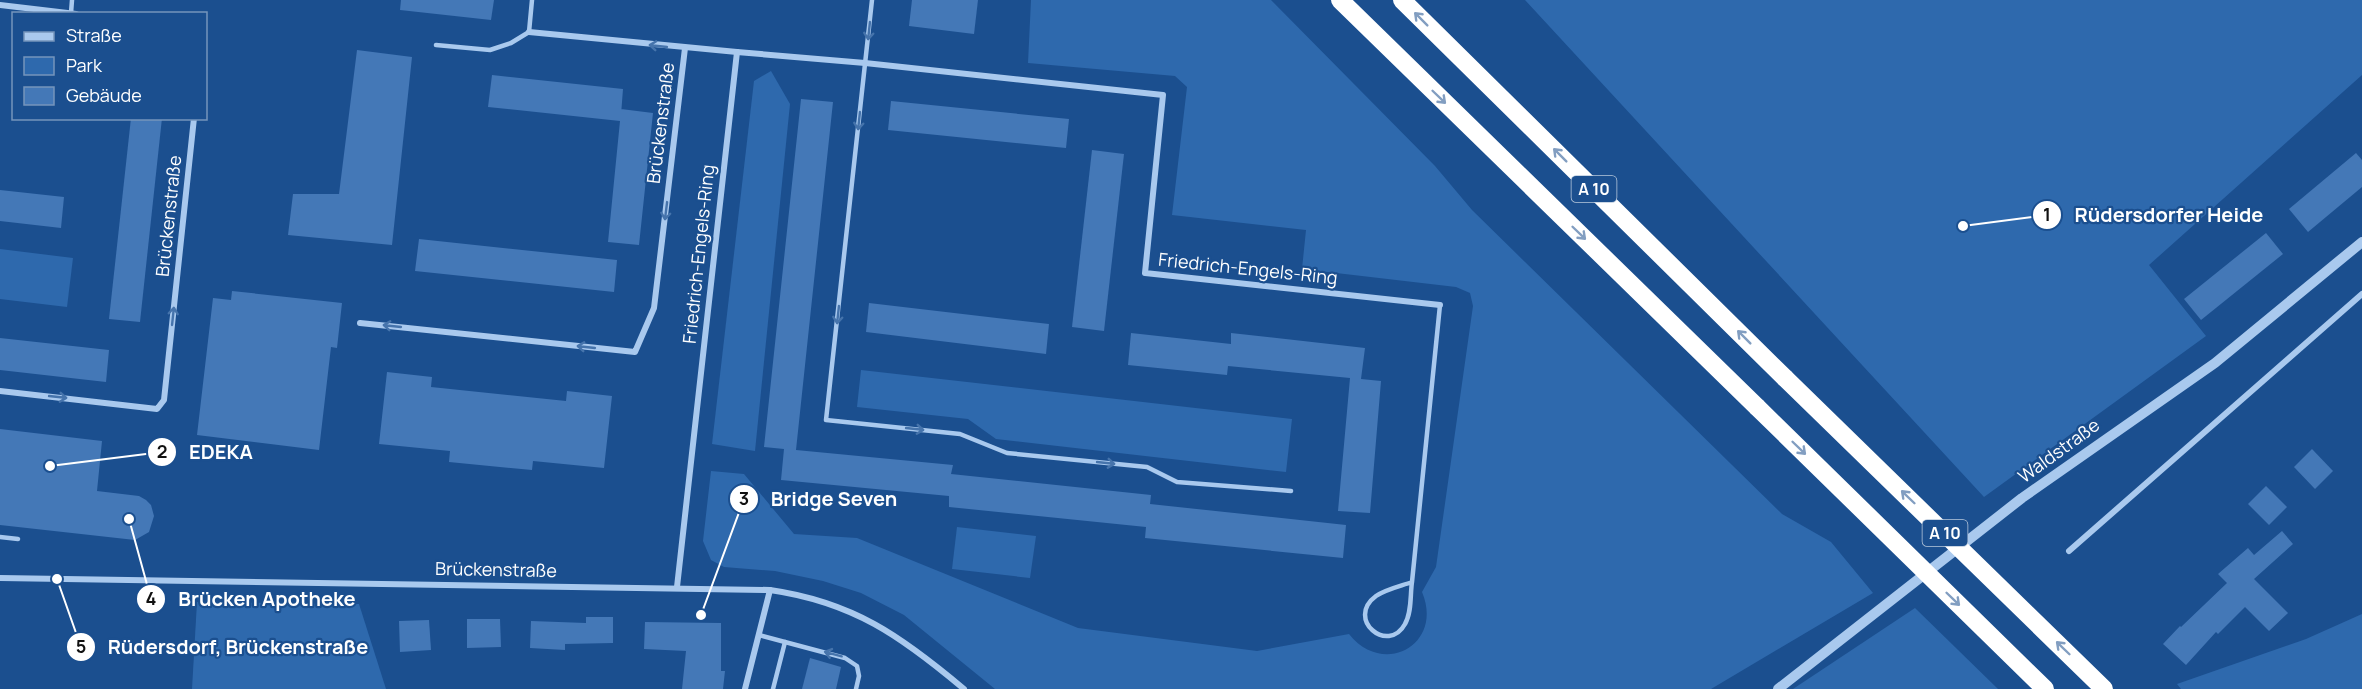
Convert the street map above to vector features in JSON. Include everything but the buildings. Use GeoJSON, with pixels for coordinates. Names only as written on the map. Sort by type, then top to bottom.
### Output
{"type":"FeatureCollection","features":[{"type":"Feature","properties":{"kind":"highway","name":"A 10"},"geometry":{"type":"LineString","coordinates":[[1340,0],[2045,689]]}},
{"type":"Feature","properties":{"kind":"highway","name":"A 10"},"geometry":{"type":"LineString","coordinates":[[1402,0],[2104,689]]}},
{"type":"Feature","properties":{"kind":"street"},"geometry":{"type":"LineString","coordinates":[[0,5],[62,12]]}},
{"type":"Feature","properties":{"kind":"street","name":"Brückenstraße"},"geometry":{"type":"LineString","coordinates":[[529,32],[737,52]]}},
{"type":"Feature","properties":{"kind":"street","name":"Brückenstraße"},"geometry":{"type":"LineString","coordinates":[[360,322],[635,352],[654,308],[685,48]]}},
{"type":"Feature","properties":{"kind":"street","name":"Friedrich-Engels-Ring"},"geometry":{"type":"LineString","coordinates":[[677,587],[737,52],[865,63],[1163,95],[1144,273],[1440,305]]}},
{"type":"Feature","properties":{"kind":"street","name":"Brückenstraße"},"geometry":{"type":"LineString","coordinates":[[0,391],[157,409],[164,400],[194,120]]}},
{"type":"Feature","properties":{"kind":"street","name":"Waldstraße"},"geometry":{"type":"LineString","coordinates":[[1778,689],[2022,498],[2215,363],[2362,242]]}},
{"type":"Feature","properties":{"kind":"street"},"geometry":{"type":"LineString","coordinates":[[2069,551],[2362,294]]}},
{"type":"Feature","properties":{"kind":"street","name":"Brückenstraße"},"geometry":{"type":"LineString","coordinates":[[0,578],[770,590],[801,594],[857,614],[909,644],[964,689]]}},
{"type":"Feature","properties":{"kind":"street"},"geometry":{"type":"LineString","coordinates":[[745,689],[770,590]]}},
{"type":"Feature","properties":{"kind":"lane"},"geometry":{"type":"LineString","coordinates":[[436,45],[490,50],[511,43],[529,32],[532,0]]}},
{"type":"Feature","properties":{"kind":"lane"},"geometry":{"type":"LineString","coordinates":[[872,0],[826,420],[960,434],[1007,453],[1147,467],[1177,482],[1291,491]]}},
{"type":"Feature","properties":{"kind":"lane","name":"Friedrich-Engels-Ring"},"geometry":{"type":"LineString","coordinates":[[1412,582],[1378,594],[1368,603],[1365,615],[1367,625],[1377,634],[1386,637],[1396,634],[1405,625],[1408,614],[1412,582],[1440,305]]}},
{"type":"Feature","properties":{"kind":"lane"},"geometry":{"type":"LineString","coordinates":[[0,537],[18,539]]}},
{"type":"Feature","properties":{"kind":"lane"},"geometry":{"type":"LineString","coordinates":[[759,634],[845,658],[857,666],[859,676],[856,689]]}},
{"type":"Feature","properties":{"kind":"lane"},"geometry":{"type":"LineString","coordinates":[[773,689],[785,642]]}},
{"type":"Feature","properties":{"kind":"green space"},"geometry":{"type":"Polygon","coordinates":[[[1031,0],[1271,0],[1435,166],[1472,210],[1782,514],[1831,542],[1873,593],[1711,689],[995,689],[904,615],[861,593],[823,581],[775,571],[724,567],[711,560],[703,541],[711,471],[744,474],[794,534],[857,538],[1078,628],[1257,651],[1349,634],[1363,647],[1378,653],[1393,654],[1407,649],[1418,640],[1425,627],[1427,611],[1422,592],[1436,567],[1473,306],[1470,293],[1456,287],[1302,269],[1306,230],[1172,215],[1187,87],[1175,76],[1028,63],[1031,0]]]}},
{"type":"Feature","properties":{"kind":"green space"},"geometry":{"type":"Polygon","coordinates":[[[1525,0],[2362,0],[2362,75],[2149,265],[2206,336],[1984,497],[1525,0]]]}},
{"type":"Feature","properties":{"kind":"green space"},"geometry":{"type":"Polygon","coordinates":[[[771,71],[790,104],[755,451],[712,444],[754,81],[771,71]]]}},
{"type":"Feature","properties":{"kind":"green space"},"geometry":{"type":"Polygon","coordinates":[[[0,249],[73,258],[67,307],[0,299],[0,249]]]}},
{"type":"Feature","properties":{"kind":"green space"},"geometry":{"type":"Polygon","coordinates":[[[861,370],[1292,419],[1286,472],[996,439],[968,419],[857,407],[861,370]]]}},
{"type":"Feature","properties":{"kind":"green space"},"geometry":{"type":"Polygon","coordinates":[[[957,527],[1036,536],[1030,578],[952,569],[957,527]]]}},
{"type":"Feature","properties":{"kind":"green space"},"geometry":{"type":"Polygon","coordinates":[[[197,602],[359,604],[386,689],[192,689],[197,602]]]}},
{"type":"Feature","properties":{"kind":"green space"},"geometry":{"type":"Polygon","coordinates":[[[1915,608],[1998,689],[1793,689],[1915,608]]]}},
{"type":"Feature","properties":{"kind":"green space"},"geometry":{"type":"Polygon","coordinates":[[[2362,614],[2362,689],[2181,689],[2177,684],[2306,639],[2362,614]]]}},
{"type":"Feature","properties":{"kind":"place","name":"Rüdersdorfer Heide"},"geometry":{"type":"Point","coordinates":[1963,226]}},
{"type":"Feature","properties":{"kind":"place","name":"EDEKA"},"geometry":{"type":"Point","coordinates":[50,466]}},
{"type":"Feature","properties":{"kind":"place","name":"Brücken Apotheke"},"geometry":{"type":"Point","coordinates":[129,519]}},
{"type":"Feature","properties":{"kind":"place","name":"Rüdersdorf, Brückenstraße"},"geometry":{"type":"Point","coordinates":[57,579]}},
{"type":"Feature","properties":{"kind":"place","name":"Bridge Seven"},"geometry":{"type":"Point","coordinates":[701,615]}}]}
